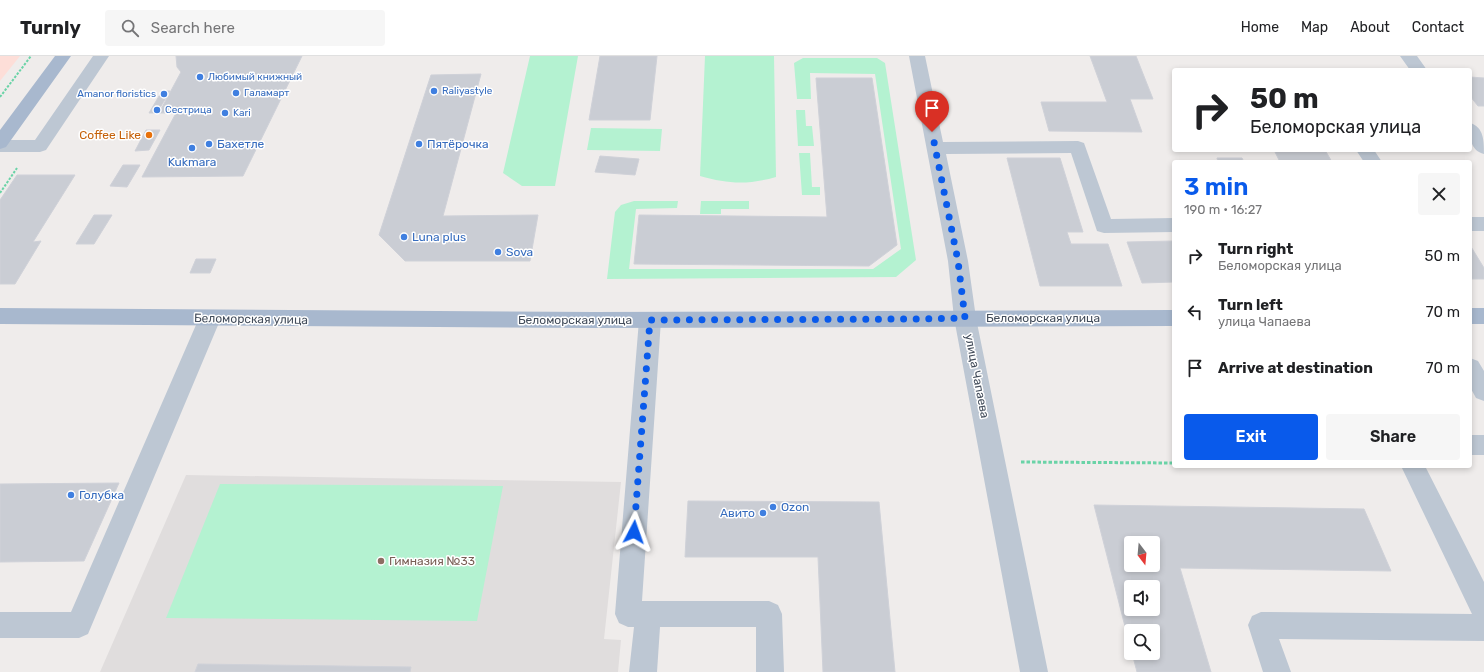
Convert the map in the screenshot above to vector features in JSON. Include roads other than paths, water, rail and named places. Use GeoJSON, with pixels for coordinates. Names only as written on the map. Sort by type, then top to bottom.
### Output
{"type":"FeatureCollection","features":[{"type":"Feature","properties":{"kind":"main road"},"geometry":{"type":"LineString","coordinates":[[0,143],[63,56]]}},
{"type":"Feature","properties":{"kind":"main road","name":"Беломорская улица"},"geometry":{"type":"LineString","coordinates":[[0,316],[650,320],[1172,318]]}},
{"type":"Feature","properties":{"kind":"main road"},"geometry":{"type":"LineString","coordinates":[[1472,316],[1484,316]]}},
{"type":"Feature","properties":{"kind":"street"},"geometry":{"type":"LineString","coordinates":[[0,146],[40,146],[101,56]]}},
{"type":"Feature","properties":{"kind":"street","name":"улица Чапаева"},"geometry":{"type":"LineString","coordinates":[[917,56],[958,261],[965,318],[1034,672]]}},
{"type":"Feature","properties":{"kind":"street"},"geometry":{"type":"LineString","coordinates":[[1408,56],[1417,68]]}},
{"type":"Feature","properties":{"kind":"street"},"geometry":{"type":"LineString","coordinates":[[1472,124],[1484,124]]}},
{"type":"Feature","properties":{"kind":"street"},"geometry":{"type":"LineString","coordinates":[[1472,133],[1478,145]]}},
{"type":"Feature","properties":{"kind":"street"},"geometry":{"type":"LineString","coordinates":[[935,148],[1078,147],[1104,226],[1172,225]]}},
{"type":"Feature","properties":{"kind":"street"},"geometry":{"type":"LineString","coordinates":[[1472,224],[1484,224]]}},
{"type":"Feature","properties":{"kind":"street"},"geometry":{"type":"LineString","coordinates":[[0,625],[79,625],[210,318]]}},
{"type":"Feature","properties":{"kind":"street"},"geometry":{"type":"LineString","coordinates":[[650,320],[628,614],[769,614],[770,672]]}},
{"type":"Feature","properties":{"kind":"street"},"geometry":{"type":"LineString","coordinates":[[1472,370],[1484,391]]}},
{"type":"Feature","properties":{"kind":"street"},"geometry":{"type":"LineString","coordinates":[[1472,445],[1484,445]]}},
{"type":"Feature","properties":{"kind":"street"},"geometry":{"type":"LineString","coordinates":[[1414,468],[1484,610]]}},
{"type":"Feature","properties":{"kind":"street"},"geometry":{"type":"LineString","coordinates":[[643,672],[648,614]]}},
{"type":"Feature","properties":{"kind":"street"},"geometry":{"type":"LineString","coordinates":[[1277,672],[1261,625],[1484,628]]}},
{"type":"Feature","properties":{"kind":"place","name":"Любимый книжный"},"geometry":{"type":"Point","coordinates":[200,77]}},
{"type":"Feature","properties":{"kind":"place","name":"Raliyastyle"},"geometry":{"type":"Point","coordinates":[434,91]}},
{"type":"Feature","properties":{"kind":"place","name":"Галамарт"},"geometry":{"type":"Point","coordinates":[236,93]}},
{"type":"Feature","properties":{"kind":"place","name":"Amanor floristics"},"geometry":{"type":"Point","coordinates":[164,94]}},
{"type":"Feature","properties":{"kind":"place","name":"Сестрица"},"geometry":{"type":"Point","coordinates":[157,110]}},
{"type":"Feature","properties":{"kind":"place","name":"Kari"},"geometry":{"type":"Point","coordinates":[225,113]}},
{"type":"Feature","properties":{"kind":"place","name":"Coffee Like"},"geometry":{"type":"Point","coordinates":[149,135]}},
{"type":"Feature","properties":{"kind":"place","name":"Бахетле"},"geometry":{"type":"Point","coordinates":[209,144]}},
{"type":"Feature","properties":{"kind":"place","name":"Пятёрочка"},"geometry":{"type":"Point","coordinates":[419,144]}},
{"type":"Feature","properties":{"kind":"place","name":"Kukmara"},"geometry":{"type":"Point","coordinates":[192,148]}},
{"type":"Feature","properties":{"kind":"place","name":"Luna plus"},"geometry":{"type":"Point","coordinates":[404,237]}},
{"type":"Feature","properties":{"kind":"place","name":"Sova"},"geometry":{"type":"Point","coordinates":[498,252]}},
{"type":"Feature","properties":{"kind":"place","name":"Голубка"},"geometry":{"type":"Point","coordinates":[71,495]}},
{"type":"Feature","properties":{"kind":"place","name":"Ozon"},"geometry":{"type":"Point","coordinates":[773,507]}},
{"type":"Feature","properties":{"kind":"place","name":"Авито"},"geometry":{"type":"Point","coordinates":[763,513]}},
{"type":"Feature","properties":{"kind":"place","name":"Гимназия №33"},"geometry":{"type":"Point","coordinates":[381,561]}}]}
